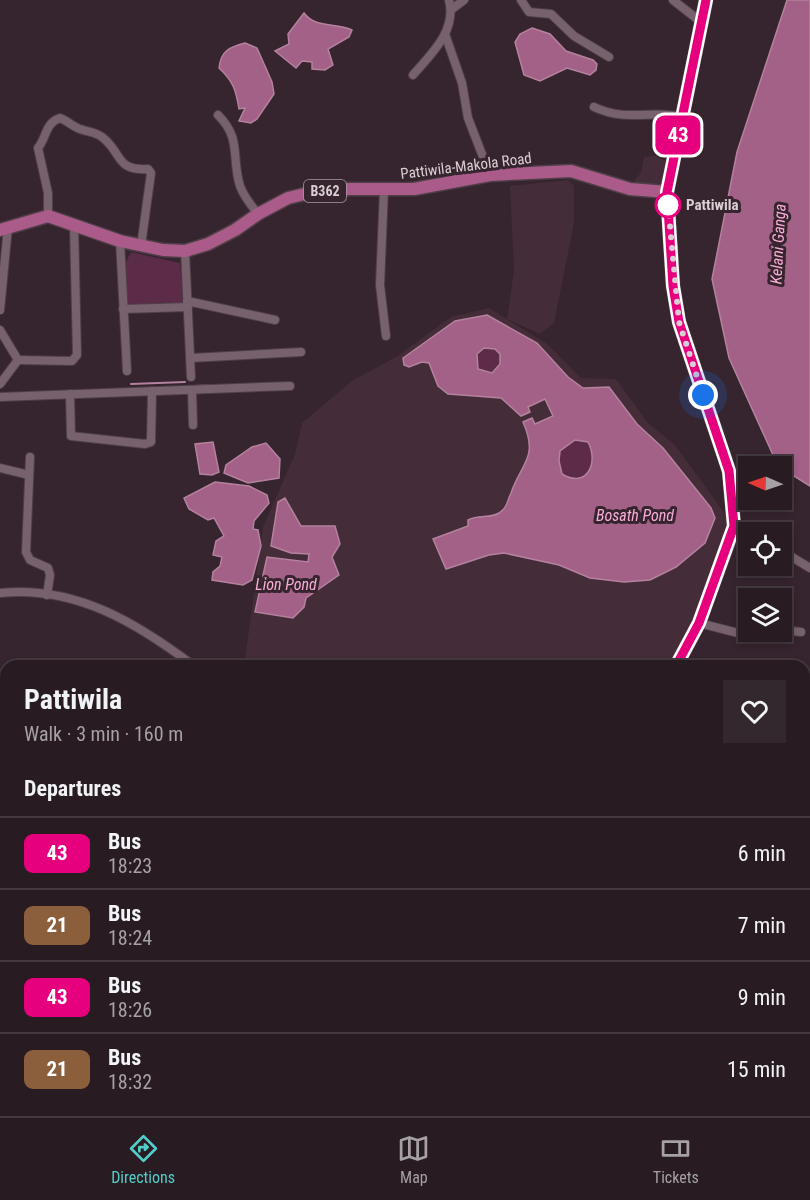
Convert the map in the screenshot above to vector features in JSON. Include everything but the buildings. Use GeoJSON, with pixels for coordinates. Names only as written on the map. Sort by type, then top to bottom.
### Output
{"type":"FeatureCollection","features":[{"type":"Feature","properties":{"kind":"main road"},"geometry":{"type":"LineString","coordinates":[[679,660],[699,623],[734,526],[729,471],[679,322],[673,286],[667,192],[706,0]]}},
{"type":"Feature","properties":{"kind":"main road","name":"Pattiwila-Makola Road"},"geometry":{"type":"LineString","coordinates":[[48,216],[74,223],[120,241],[185,251],[208,244],[288,198],[314,192],[441,185],[490,175],[571,171],[630,189],[667,192]]}},
{"type":"Feature","properties":{"kind":"main road"},"geometry":{"type":"LineString","coordinates":[[4,229],[48,216]]}},
{"type":"Feature","properties":{"kind":"street"},"geometry":{"type":"LineString","coordinates":[[413,75],[439,46],[445,34],[452,9],[449,0]]}},
{"type":"Feature","properties":{"kind":"street"},"geometry":{"type":"LineString","coordinates":[[452,9],[464,0]]}},
{"type":"Feature","properties":{"kind":"street"},"geometry":{"type":"LineString","coordinates":[[521,0],[529,12],[551,14],[574,36],[609,57]]}},
{"type":"Feature","properties":{"kind":"street"},"geometry":{"type":"LineString","coordinates":[[673,0],[701,22]]}},
{"type":"Feature","properties":{"kind":"street"},"geometry":{"type":"LineString","coordinates":[[445,34],[462,82],[468,118],[490,175]]}},
{"type":"Feature","properties":{"kind":"street"},"geometry":{"type":"LineString","coordinates":[[594,107],[620,116],[672,114],[682,117]]}},
{"type":"Feature","properties":{"kind":"street"},"geometry":{"type":"LineString","coordinates":[[218,115],[228,126],[234,138],[239,183],[243,194],[258,214]]}},
{"type":"Feature","properties":{"kind":"street"},"geometry":{"type":"LineString","coordinates":[[48,216],[48,193],[38,148],[45,137],[45,130],[52,121],[60,118],[78,129],[103,138],[124,166],[132,170],[148,169],[151,173],[141,246]]}},
{"type":"Feature","properties":{"kind":"street"},"geometry":{"type":"LineString","coordinates":[[384,189],[380,285],[386,336]]}},
{"type":"Feature","properties":{"kind":"street"},"geometry":{"type":"LineString","coordinates":[[18,360],[72,361],[77,355],[74,223]]}},
{"type":"Feature","properties":{"kind":"street"},"geometry":{"type":"LineString","coordinates":[[0,310],[4,229]]}},
{"type":"Feature","properties":{"kind":"street"},"geometry":{"type":"LineString","coordinates":[[120,241],[127,371]]}},
{"type":"Feature","properties":{"kind":"street"},"geometry":{"type":"LineString","coordinates":[[185,251],[191,377]]}},
{"type":"Feature","properties":{"kind":"street"},"geometry":{"type":"LineString","coordinates":[[123,309],[188,304],[275,320]]}},
{"type":"Feature","properties":{"kind":"street"},"geometry":{"type":"LineString","coordinates":[[0,330],[18,360]]}},
{"type":"Feature","properties":{"kind":"street"},"geometry":{"type":"LineString","coordinates":[[191,357],[301,352]]}},
{"type":"Feature","properties":{"kind":"street"},"geometry":{"type":"LineString","coordinates":[[0,384],[18,360]]}},
{"type":"Feature","properties":{"kind":"street"},"geometry":{"type":"LineString","coordinates":[[0,397],[290,386]]}},
{"type":"Feature","properties":{"kind":"street"},"geometry":{"type":"LineString","coordinates":[[192,390],[193,425]]}},
{"type":"Feature","properties":{"kind":"street"},"geometry":{"type":"LineString","coordinates":[[70,394],[70,436],[145,444],[150,442],[152,392]]}},
{"type":"Feature","properties":{"kind":"street"},"geometry":{"type":"LineString","coordinates":[[30,457],[26,552],[30,560],[48,568],[50,575],[47,595]]}},
{"type":"Feature","properties":{"kind":"street"},"geometry":{"type":"LineString","coordinates":[[0,468],[29,475]]}},
{"type":"Feature","properties":{"kind":"street"},"geometry":{"type":"LineString","coordinates":[[734,526],[738,527]]}},
{"type":"Feature","properties":{"kind":"street"},"geometry":{"type":"LineString","coordinates":[[792,558],[810,568]]}},
{"type":"Feature","properties":{"kind":"street"},"geometry":{"type":"LineString","coordinates":[[0,593],[47,595],[83,601],[127,619],[185,660]]}},
{"type":"Feature","properties":{"kind":"street"},"geometry":{"type":"LineString","coordinates":[[699,623],[738,633]]}},
{"type":"Feature","properties":{"kind":"street"},"geometry":{"type":"LineString","coordinates":[[792,631],[801,632]]}},
{"type":"Feature","properties":{"kind":"shaded area"},"geometry":{"type":"Polygon","coordinates":[[[655,156],[669,162],[666,185],[636,183],[635,179],[641,173],[644,157],[655,156]]]}},
{"type":"Feature","properties":{"kind":"shaded area"},"geometry":{"type":"Polygon","coordinates":[[[568,180],[574,186],[574,223],[554,323],[540,334],[507,319],[514,270],[510,186],[568,180]]]}},
{"type":"Feature","properties":{"kind":"shaded area"},"geometry":{"type":"Polygon","coordinates":[[[131,252],[180,263],[184,304],[126,305],[124,265],[131,252]]]}},
{"type":"Feature","properties":{"kind":"shaded area"},"geometry":{"type":"Polygon","coordinates":[[[489,308],[547,344],[581,378],[616,379],[648,423],[675,445],[729,519],[725,548],[697,622],[677,660],[245,660],[263,527],[295,454],[302,423],[353,380],[396,357],[451,317],[489,308]]]}},
{"type":"Feature","properties":{"kind":"shaded area"},"geometry":{"type":"Polygon","coordinates":[[[484,348],[495,349],[500,354],[500,364],[492,373],[478,369],[477,354],[484,348]]]}},
{"type":"Feature","properties":{"kind":"shaded area"},"geometry":{"type":"Polygon","coordinates":[[[575,440],[588,442],[592,458],[588,472],[584,476],[571,478],[562,474],[559,461],[560,451],[575,440]]]}},
{"type":"Feature","properties":{"kind":"water","name":"Kelani Ganga"},"geometry":{"type":"Polygon","coordinates":[[[787,0],[810,0],[810,486],[792,475],[792,456],[773,456],[729,358],[712,279],[737,152],[787,0]]]}},
{"type":"Feature","properties":{"kind":"water"},"geometry":{"type":"Polygon","coordinates":[[[304,13],[314,21],[352,30],[349,37],[328,49],[333,65],[325,70],[312,69],[312,62],[302,61],[296,68],[275,51],[289,44],[288,34],[304,13]]]}},
{"type":"Feature","properties":{"kind":"water"},"geometry":{"type":"Polygon","coordinates":[[[532,28],[550,34],[566,51],[593,60],[597,64],[596,70],[590,75],[567,68],[540,81],[524,75],[515,42],[520,34],[532,28]]]}},
{"type":"Feature","properties":{"kind":"water"},"geometry":{"type":"Polygon","coordinates":[[[245,43],[257,48],[272,82],[274,94],[257,119],[251,123],[239,121],[245,108],[239,109],[233,86],[219,68],[227,50],[245,43]]]}},
{"type":"Feature","properties":{"kind":"water","name":"Bosath Pond"},"geometry":{"type":"Polygon","coordinates":[[[487,315],[537,343],[568,377],[583,388],[609,387],[637,424],[663,448],[711,508],[715,518],[705,543],[676,567],[650,580],[624,582],[590,578],[559,565],[504,553],[489,555],[446,569],[433,539],[468,526],[468,520],[472,518],[491,516],[502,511],[529,452],[523,422],[532,418],[535,424],[553,416],[545,399],[528,407],[530,412],[521,416],[501,398],[448,394],[438,386],[429,363],[422,362],[409,367],[404,365],[403,358],[455,321],[487,315]],[[484,348],[477,354],[478,369],[492,373],[500,364],[500,354],[495,349],[484,348]],[[575,440],[560,451],[559,461],[562,474],[571,478],[584,476],[588,472],[592,458],[588,442],[575,440]]]}},
{"type":"Feature","properties":{"kind":"water"},"geometry":{"type":"Polygon","coordinates":[[[213,442],[219,472],[212,475],[200,474],[195,444],[213,442]]]}},
{"type":"Feature","properties":{"kind":"water"},"geometry":{"type":"Polygon","coordinates":[[[266,443],[280,459],[279,478],[248,483],[224,473],[226,465],[252,447],[266,443]]]}},
{"type":"Feature","properties":{"kind":"water"},"geometry":{"type":"Polygon","coordinates":[[[215,482],[249,486],[267,495],[269,503],[254,521],[253,529],[258,530],[261,546],[252,580],[243,585],[212,580],[213,572],[220,566],[222,557],[213,555],[216,541],[224,536],[214,518],[208,520],[189,509],[184,498],[215,482]]]}},
{"type":"Feature","properties":{"kind":"water","name":"Lion Pond"},"geometry":{"type":"Polygon","coordinates":[[[285,498],[301,526],[335,526],[340,544],[332,557],[339,575],[306,598],[304,607],[293,618],[255,612],[267,557],[308,562],[309,554],[291,553],[271,546],[278,502],[285,498]]]}},
{"type":"Feature","properties":{"kind":"waterway"},"geometry":{"type":"LineString","coordinates":[[131,384],[185,382]]}},
{"type":"Feature","properties":{"kind":"waterway"},"geometry":{"type":"LineString","coordinates":[[196,386],[211,385]]}},
{"type":"Feature","properties":{"kind":"bus line","name":"43"},"geometry":{"type":"LineString","coordinates":[[679,660],[699,623],[734,526],[729,471],[679,322],[673,286],[667,192],[706,0]]}},
{"type":"Feature","properties":{"kind":"place","name":"Pattiwila"},"geometry":{"type":"Point","coordinates":[668,205]}},
{"type":"Feature","properties":{"kind":"route"},"geometry":{"type":"LineString","coordinates":[[668,205],[673,286],[679,322],[703,395]]}}]}
